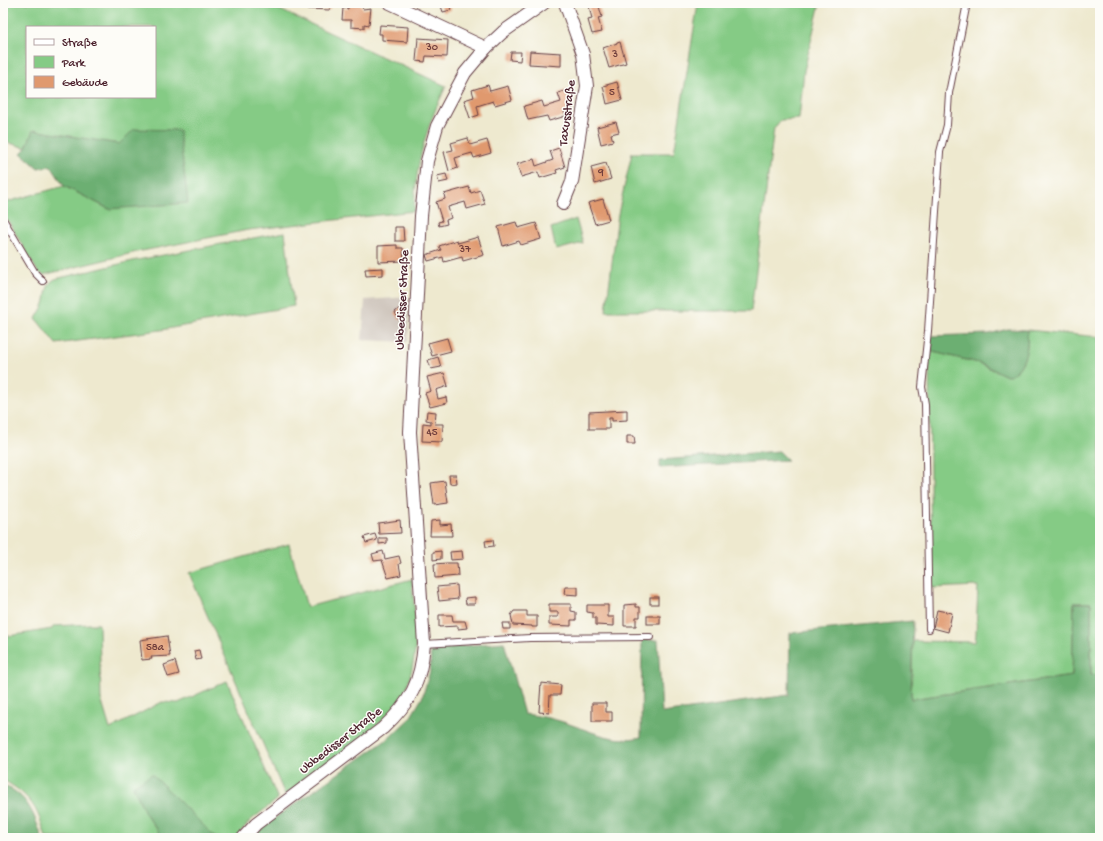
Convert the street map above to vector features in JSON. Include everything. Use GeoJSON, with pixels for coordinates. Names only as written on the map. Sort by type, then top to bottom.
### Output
{"type":"FeatureCollection","features":[{"type":"Feature","properties":{"kind":"street"},"geometry":{"type":"LineString","coordinates":[[390,3],[486,48]]}},
{"type":"Feature","properties":{"kind":"street","name":"Ubbedisser Straße"},"geometry":{"type":"LineString","coordinates":[[243,838],[256,824],[384,728],[411,697],[420,675],[424,644],[410,432],[421,216],[425,175],[430,147],[445,109],[465,73],[486,48],[508,28],[544,3]]}},
{"type":"Feature","properties":{"kind":"street","name":"Taxusstraße"},"geometry":{"type":"LineString","coordinates":[[563,204],[572,182],[586,86],[584,54],[565,3]]}},
{"type":"Feature","properties":{"kind":"lane"},"geometry":{"type":"LineString","coordinates":[[928,629],[925,411],[922,387],[927,353],[940,152],[947,125],[949,93],[967,3]]}},
{"type":"Feature","properties":{"kind":"lane"},"geometry":{"type":"LineString","coordinates":[[3,219],[35,273],[44,281]]}},
{"type":"Feature","properties":{"kind":"lane"},"geometry":{"type":"LineString","coordinates":[[424,644],[530,638],[650,637]]}},
{"type":"Feature","properties":{"kind":"shaded area"},"geometry":{"type":"Polygon","coordinates":[[[410,297],[408,342],[362,340],[365,300],[410,297]]]}},
{"type":"Feature","properties":{"kind":"green space"},"geometry":{"type":"Polygon","coordinates":[[[3,3],[265,3],[446,86],[432,117],[419,161],[414,211],[248,230],[137,252],[43,275],[38,272],[3,212],[3,203],[64,186],[109,209],[119,144],[33,131],[26,148],[3,141],[3,3]]]}},
{"type":"Feature","properties":{"kind":"green space"},"geometry":{"type":"Polygon","coordinates":[[[698,3],[820,3],[804,71],[799,119],[781,120],[774,128],[751,311],[606,311],[618,214],[632,153],[674,153],[698,3]]]}},
{"type":"Feature","properties":{"kind":"green space"},"geometry":{"type":"Polygon","coordinates":[[[134,129],[179,130],[188,203],[109,209],[64,186],[51,166],[38,168],[21,153],[26,148],[33,130],[119,144],[134,129]]]}},
{"type":"Feature","properties":{"kind":"green space"},"geometry":{"type":"Polygon","coordinates":[[[576,219],[583,243],[556,250],[551,228],[576,219]]]}},
{"type":"Feature","properties":{"kind":"green space"},"geometry":{"type":"Polygon","coordinates":[[[285,232],[294,306],[161,330],[56,344],[36,319],[44,304],[49,284],[55,279],[137,260],[285,232]]]}},
{"type":"Feature","properties":{"kind":"green space"},"geometry":{"type":"Polygon","coordinates":[[[1008,329],[1027,330],[1027,343],[1022,363],[1018,369],[1007,376],[979,363],[929,351],[931,336],[989,334],[1008,329]]]}},
{"type":"Feature","properties":{"kind":"green space"},"geometry":{"type":"Polygon","coordinates":[[[1027,330],[1100,337],[1100,674],[1091,675],[1091,603],[1074,603],[1072,676],[911,699],[913,641],[975,642],[976,634],[978,586],[931,588],[929,351],[979,363],[1007,376],[1018,369],[1022,363],[1026,350],[1027,330]]]}},
{"type":"Feature","properties":{"kind":"green space"},"geometry":{"type":"Polygon","coordinates":[[[779,451],[788,460],[660,468],[660,460],[779,451]]]}},
{"type":"Feature","properties":{"kind":"green space"},"geometry":{"type":"Polygon","coordinates":[[[289,544],[307,607],[412,579],[416,644],[410,678],[404,693],[395,706],[367,734],[350,748],[285,795],[189,573],[289,544]]]}},
{"type":"Feature","properties":{"kind":"green space"},"geometry":{"type":"Polygon","coordinates":[[[1074,603],[1091,603],[1091,675],[1100,674],[1100,838],[251,838],[269,822],[389,738],[410,718],[422,698],[430,671],[431,649],[504,642],[524,714],[554,719],[597,734],[614,738],[632,739],[641,737],[642,640],[658,640],[662,713],[789,695],[790,633],[913,621],[911,699],[1072,676],[1074,603]]]}},
{"type":"Feature","properties":{"kind":"green space"},"geometry":{"type":"Polygon","coordinates":[[[99,624],[101,699],[110,729],[162,702],[178,703],[227,681],[278,799],[251,820],[235,838],[216,838],[152,774],[145,813],[163,838],[46,838],[40,818],[32,803],[20,791],[3,780],[3,637],[52,629],[54,626],[99,624]]]}},
{"type":"Feature","properties":{"kind":"green space"},"geometry":{"type":"Polygon","coordinates":[[[152,774],[216,838],[163,838],[145,813],[133,786],[152,774]]]}},
{"type":"Feature","properties":{"kind":"green space"},"geometry":{"type":"Polygon","coordinates":[[[3,785],[19,794],[29,806],[42,838],[3,838],[3,785]]]}},
{"type":"Feature","properties":{"kind":"building"},"geometry":{"type":"Polygon","coordinates":[[[307,3],[330,3],[330,10],[307,9],[307,3]]]}},
{"type":"Feature","properties":{"kind":"building"},"geometry":{"type":"Polygon","coordinates":[[[440,3],[449,3],[451,10],[443,12],[440,3]]]}},
{"type":"Feature","properties":{"kind":"building"},"geometry":{"type":"Polygon","coordinates":[[[598,3],[602,17],[598,18],[602,32],[592,34],[588,20],[592,19],[589,6],[598,3]]]}},
{"type":"Feature","properties":{"kind":"building"},"geometry":{"type":"Polygon","coordinates":[[[348,4],[361,4],[363,9],[371,8],[369,25],[364,24],[364,28],[351,27],[351,20],[342,20],[343,8],[348,9],[348,4]]]}},
{"type":"Feature","properties":{"kind":"building"},"geometry":{"type":"Polygon","coordinates":[[[380,25],[408,27],[407,42],[382,40],[382,34],[379,34],[380,25]]]}},
{"type":"Feature","properties":{"kind":"building"},"geometry":{"type":"Polygon","coordinates":[[[418,38],[448,40],[447,57],[426,56],[425,62],[416,61],[418,38]]]}},
{"type":"Feature","properties":{"kind":"building"},"geometry":{"type":"Polygon","coordinates":[[[620,42],[626,63],[609,68],[603,48],[620,42]]]}},
{"type":"Feature","properties":{"kind":"building"},"geometry":{"type":"Polygon","coordinates":[[[530,51],[561,53],[561,66],[529,64],[530,51]]]}},
{"type":"Feature","properties":{"kind":"building"},"geometry":{"type":"Polygon","coordinates":[[[511,52],[521,52],[520,61],[510,60],[511,52]]]}},
{"type":"Feature","properties":{"kind":"building"},"geometry":{"type":"Polygon","coordinates":[[[617,82],[622,100],[607,104],[603,86],[617,82]]]}},
{"type":"Feature","properties":{"kind":"building"},"geometry":{"type":"Polygon","coordinates":[[[488,85],[490,91],[508,86],[512,100],[495,105],[493,101],[477,106],[479,115],[470,118],[464,100],[474,97],[472,90],[488,85]]]}},
{"type":"Feature","properties":{"kind":"building"},"geometry":{"type":"Polygon","coordinates":[[[567,90],[573,109],[564,112],[566,116],[549,121],[547,116],[528,120],[524,106],[542,101],[544,107],[561,102],[558,93],[567,90]]]}},
{"type":"Feature","properties":{"kind":"building"},"geometry":{"type":"Polygon","coordinates":[[[616,122],[619,132],[611,134],[613,141],[601,144],[597,127],[616,122]]]}},
{"type":"Feature","properties":{"kind":"building"},"geometry":{"type":"Polygon","coordinates":[[[468,138],[470,145],[487,140],[491,153],[474,158],[472,153],[455,158],[458,168],[449,171],[444,152],[453,150],[451,143],[468,138]]]}},
{"type":"Feature","properties":{"kind":"building"},"geometry":{"type":"Polygon","coordinates":[[[559,148],[565,167],[556,170],[557,173],[540,178],[538,172],[521,177],[517,164],[534,159],[536,166],[553,160],[550,151],[559,148]]]}},
{"type":"Feature","properties":{"kind":"building"},"geometry":{"type":"Polygon","coordinates":[[[606,163],[611,179],[595,184],[591,167],[606,163]]]}},
{"type":"Feature","properties":{"kind":"building"},"geometry":{"type":"Polygon","coordinates":[[[446,174],[448,181],[439,183],[437,176],[446,174]]]}},
{"type":"Feature","properties":{"kind":"building"},"geometry":{"type":"Polygon","coordinates":[[[469,187],[471,193],[480,190],[485,204],[467,209],[465,202],[448,207],[451,218],[446,220],[447,224],[439,226],[438,222],[442,221],[436,202],[445,199],[444,194],[469,187]]]}},
{"type":"Feature","properties":{"kind":"building"},"geometry":{"type":"Polygon","coordinates":[[[603,199],[609,220],[595,224],[588,203],[603,199]]]}},
{"type":"Feature","properties":{"kind":"building"},"geometry":{"type":"Polygon","coordinates":[[[516,222],[518,228],[536,223],[541,239],[521,245],[519,241],[503,246],[498,227],[516,222]]]}},
{"type":"Feature","properties":{"kind":"building"},"geometry":{"type":"Polygon","coordinates":[[[395,227],[403,227],[404,241],[395,241],[395,227]]]}},
{"type":"Feature","properties":{"kind":"building"},"geometry":{"type":"Polygon","coordinates":[[[478,237],[484,255],[463,261],[462,257],[444,262],[443,257],[428,261],[426,255],[441,250],[439,246],[457,240],[458,243],[478,237]]]}},
{"type":"Feature","properties":{"kind":"building"},"geometry":{"type":"Polygon","coordinates":[[[397,245],[397,248],[403,248],[404,261],[378,262],[378,246],[397,245]]]}},
{"type":"Feature","properties":{"kind":"building"},"geometry":{"type":"Polygon","coordinates":[[[383,268],[383,275],[366,276],[365,269],[383,268]]]}},
{"type":"Feature","properties":{"kind":"building"},"geometry":{"type":"Polygon","coordinates":[[[401,307],[406,314],[399,320],[395,312],[401,307]]]}},
{"type":"Feature","properties":{"kind":"building"},"geometry":{"type":"Polygon","coordinates":[[[447,338],[451,351],[432,356],[428,343],[447,338]]]}},
{"type":"Feature","properties":{"kind":"building"},"geometry":{"type":"Polygon","coordinates":[[[438,357],[441,367],[431,369],[428,360],[438,357]]]}},
{"type":"Feature","properties":{"kind":"building"},"geometry":{"type":"Polygon","coordinates":[[[444,373],[448,386],[436,390],[438,399],[446,397],[447,403],[430,407],[425,393],[431,391],[427,377],[444,373]]]}},
{"type":"Feature","properties":{"kind":"building"},"geometry":{"type":"Polygon","coordinates":[[[627,410],[627,420],[612,421],[612,418],[609,418],[609,429],[589,429],[589,412],[627,410]]]}},
{"type":"Feature","properties":{"kind":"building"},"geometry":{"type":"Polygon","coordinates":[[[427,411],[436,412],[435,424],[443,424],[442,442],[422,441],[423,423],[431,424],[431,421],[426,420],[427,411]]]}},
{"type":"Feature","properties":{"kind":"building"},"geometry":{"type":"Polygon","coordinates":[[[627,436],[634,436],[635,444],[627,444],[627,436]]]}},
{"type":"Feature","properties":{"kind":"building"},"geometry":{"type":"Polygon","coordinates":[[[449,475],[456,475],[457,483],[450,484],[449,475]]]}},
{"type":"Feature","properties":{"kind":"building"},"geometry":{"type":"Polygon","coordinates":[[[445,481],[448,503],[434,505],[431,483],[445,481]]]}},
{"type":"Feature","properties":{"kind":"building"},"geometry":{"type":"Polygon","coordinates":[[[400,520],[401,533],[379,534],[378,523],[400,520]]]}},
{"type":"Feature","properties":{"kind":"building"},"geometry":{"type":"Polygon","coordinates":[[[440,520],[440,525],[451,524],[452,536],[430,536],[431,521],[440,520]]]}},
{"type":"Feature","properties":{"kind":"building"},"geometry":{"type":"Polygon","coordinates":[[[375,534],[377,540],[366,543],[364,537],[375,534]]]}},
{"type":"Feature","properties":{"kind":"building"},"geometry":{"type":"Polygon","coordinates":[[[379,538],[387,538],[387,543],[379,544],[379,538]]]}},
{"type":"Feature","properties":{"kind":"building"},"geometry":{"type":"Polygon","coordinates":[[[493,540],[494,546],[486,547],[485,541],[493,540]]]}},
{"type":"Feature","properties":{"kind":"building"},"geometry":{"type":"Polygon","coordinates":[[[383,551],[385,559],[399,556],[401,563],[399,564],[401,575],[388,578],[382,560],[374,561],[372,554],[383,551]]]}},
{"type":"Feature","properties":{"kind":"building"},"geometry":{"type":"Polygon","coordinates":[[[441,551],[441,559],[433,560],[433,552],[441,551]]]}},
{"type":"Feature","properties":{"kind":"building"},"geometry":{"type":"Polygon","coordinates":[[[462,551],[463,559],[451,560],[450,552],[462,551]]]}},
{"type":"Feature","properties":{"kind":"building"},"geometry":{"type":"Polygon","coordinates":[[[457,563],[458,576],[435,578],[434,564],[457,563]]]}},
{"type":"Feature","properties":{"kind":"building"},"geometry":{"type":"Polygon","coordinates":[[[457,585],[458,599],[439,601],[437,587],[457,585]]]}},
{"type":"Feature","properties":{"kind":"building"},"geometry":{"type":"Polygon","coordinates":[[[565,587],[578,587],[578,595],[564,594],[565,587]]]}},
{"type":"Feature","properties":{"kind":"building"},"geometry":{"type":"Polygon","coordinates":[[[475,597],[475,604],[466,604],[465,598],[475,597]]]}},
{"type":"Feature","properties":{"kind":"building"},"geometry":{"type":"Polygon","coordinates":[[[650,597],[658,597],[658,604],[650,604],[650,597]]]}},
{"type":"Feature","properties":{"kind":"building"},"geometry":{"type":"Polygon","coordinates":[[[549,604],[571,604],[571,611],[576,612],[576,620],[571,620],[571,626],[549,625],[549,617],[558,617],[558,612],[549,612],[549,604]]]}},
{"type":"Feature","properties":{"kind":"building"},"geometry":{"type":"Polygon","coordinates":[[[636,604],[636,607],[640,607],[640,617],[636,617],[636,626],[624,626],[624,605],[636,604]]]}},
{"type":"Feature","properties":{"kind":"building"},"geometry":{"type":"Polygon","coordinates":[[[587,605],[608,605],[608,617],[614,617],[614,626],[596,625],[596,618],[593,618],[593,613],[587,612],[587,605]]]}},
{"type":"Feature","properties":{"kind":"building"},"geometry":{"type":"Polygon","coordinates":[[[937,610],[952,613],[948,632],[933,628],[937,610]]]}},
{"type":"Feature","properties":{"kind":"building"},"geometry":{"type":"Polygon","coordinates":[[[514,611],[527,611],[527,616],[537,616],[537,627],[513,625],[511,615],[514,611]]]}},
{"type":"Feature","properties":{"kind":"building"},"geometry":{"type":"Polygon","coordinates":[[[439,615],[452,615],[453,621],[465,621],[467,628],[458,629],[458,626],[439,627],[439,615]]]}},
{"type":"Feature","properties":{"kind":"building"},"geometry":{"type":"Polygon","coordinates":[[[647,616],[660,616],[660,624],[647,624],[647,616]]]}},
{"type":"Feature","properties":{"kind":"building"},"geometry":{"type":"Polygon","coordinates":[[[502,623],[510,623],[510,629],[503,629],[502,623]]]}},
{"type":"Feature","properties":{"kind":"building"},"geometry":{"type":"Polygon","coordinates":[[[167,636],[170,656],[151,657],[152,659],[142,660],[140,640],[167,636]]]}},
{"type":"Feature","properties":{"kind":"building"},"geometry":{"type":"Polygon","coordinates":[[[199,650],[201,659],[196,660],[194,651],[199,650]]]}},
{"type":"Feature","properties":{"kind":"building"},"geometry":{"type":"Polygon","coordinates":[[[175,661],[179,674],[168,677],[164,665],[175,661]]]}},
{"type":"Feature","properties":{"kind":"building"},"geometry":{"type":"Polygon","coordinates":[[[541,683],[561,685],[560,695],[550,695],[549,713],[539,712],[541,683]]]}},
{"type":"Feature","properties":{"kind":"building"},"geometry":{"type":"Polygon","coordinates":[[[592,703],[606,703],[606,712],[612,712],[612,721],[592,721],[592,703]]]}}]}
